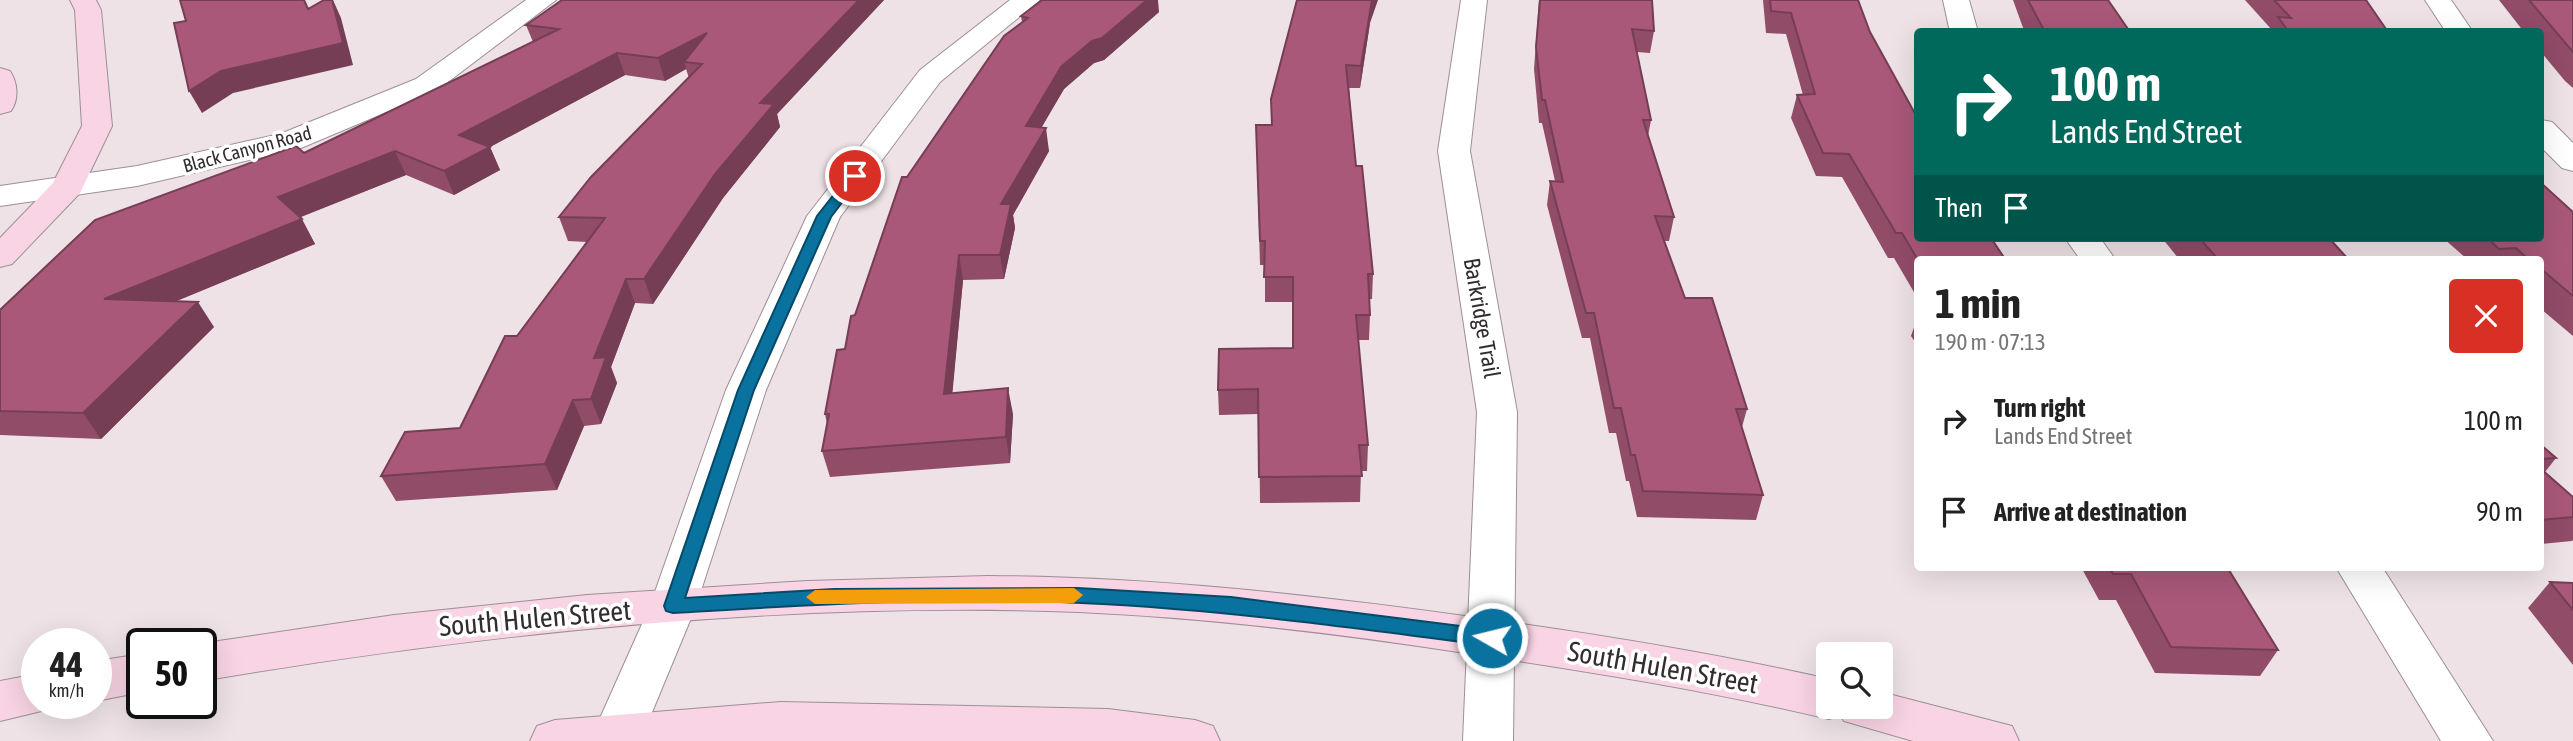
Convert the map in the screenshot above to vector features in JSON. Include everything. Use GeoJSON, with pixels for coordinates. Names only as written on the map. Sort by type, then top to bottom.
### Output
{"type":"FeatureCollection","features":[{"type":"Feature","properties":{"kind":"main road"},"geometry":{"type":"LineString","coordinates":[[0,257],[68,186],[97,126],[88,9],[83,0]]}},
{"type":"Feature","properties":{"kind":"main road"},"geometry":{"type":"LineString","coordinates":[[0,77],[0,105]]}},
{"type":"Feature","properties":{"kind":"main road","name":"South Hulen Street"},"geometry":{"type":"LineString","coordinates":[[217,659],[477,622],[673,606],[847,596],[1078,595],[1231,605],[1492,638],[1701,672],[1816,696]]}},
{"type":"Feature","properties":{"kind":"main road"},"geometry":{"type":"LineString","coordinates":[[0,701],[21,697]]}},
{"type":"Feature","properties":{"kind":"main road"},"geometry":{"type":"LineString","coordinates":[[1893,715],[1994,741]]}},
{"type":"Feature","properties":{"kind":"main road"},"geometry":{"type":"LineString","coordinates":[[555,741],[781,723],[1108,730],[1195,741]]}},
{"type":"Feature","properties":{"kind":"street","name":"Black Canyon Road"},"geometry":{"type":"LineString","coordinates":[[0,196],[137,176],[290,141],[426,85],[543,0]]}},
{"type":"Feature","properties":{"kind":"street"},"geometry":{"type":"LineString","coordinates":[[618,734],[673,606],[746,390],[824,216],[930,76],[1027,0]]}},
{"type":"Feature","properties":{"kind":"street","name":"Barkridge Trail"},"geometry":{"type":"LineString","coordinates":[[1474,0],[1454,151],[1497,412],[1488,741]]}},
{"type":"Feature","properties":{"kind":"street"},"geometry":{"type":"LineString","coordinates":[[1956,0],[1963,28]]}},
{"type":"Feature","properties":{"kind":"street"},"geometry":{"type":"LineString","coordinates":[[2438,0],[2457,28]]}},
{"type":"Feature","properties":{"kind":"street"},"geometry":{"type":"LineString","coordinates":[[2544,132],[2573,161]]}},
{"type":"Feature","properties":{"kind":"street"},"geometry":{"type":"LineString","coordinates":[[2085,242],[2096,256]]}},
{"type":"Feature","properties":{"kind":"street"},"geometry":{"type":"LineString","coordinates":[[2361,571],[2468,741]]}},
{"type":"Feature","properties":{"kind":"building"},"geometry":{"type":"Polygon","coordinates":[[[180,0],[304,0],[308,9],[324,0],[332,0],[343,43],[221,71],[189,91],[174,23],[186,21],[180,0]]]}},
{"type":"Feature","properties":{"kind":"building"},"geometry":{"type":"Polygon","coordinates":[[[562,0],[859,0],[760,103],[774,104],[715,174],[644,279],[626,279],[594,358],[606,357],[591,399],[573,400],[545,464],[381,476],[405,432],[460,428],[505,336],[517,336],[605,218],[559,217],[591,177],[702,64],[684,62],[707,33],[658,58],[617,53],[459,135],[490,147],[444,171],[395,151],[278,197],[302,219],[104,299],[198,302],[83,413],[0,411],[0,310],[95,220],[296,146],[304,153],[559,29],[526,25],[562,0]]]}},
{"type":"Feature","properties":{"kind":"building"},"geometry":{"type":"Polygon","coordinates":[[[1042,0],[1147,0],[1102,38],[1092,41],[1061,67],[1026,126],[1046,128],[1001,204],[1011,204],[1000,255],[959,255],[944,394],[1008,388],[1006,437],[822,451],[829,414],[825,414],[837,350],[845,349],[851,316],[855,315],[902,177],[907,177],[1004,36],[1028,18],[1021,16],[1042,0]]]}},
{"type":"Feature","properties":{"kind":"building"},"geometry":{"type":"Polygon","coordinates":[[[1297,0],[1372,0],[1361,66],[1346,65],[1356,166],[1362,166],[1373,274],[1368,274],[1370,315],[1356,315],[1368,445],[1359,445],[1362,476],[1259,477],[1258,389],[1218,390],[1219,349],[1293,348],[1293,277],[1264,277],[1265,241],[1260,241],[1256,125],[1272,125],[1271,99],[1297,0]]]}},
{"type":"Feature","properties":{"kind":"building"},"geometry":{"type":"Polygon","coordinates":[[[1540,0],[1652,0],[1654,31],[1632,29],[1651,120],[1643,120],[1674,217],[1655,216],[1685,298],[1712,298],[1747,409],[1736,409],[1763,495],[1643,491],[1635,455],[1631,455],[1621,408],[1614,408],[1594,313],[1586,313],[1550,181],[1563,182],[1545,100],[1542,100],[1536,47],[1540,0]]]}},
{"type":"Feature","properties":{"kind":"building"},"geometry":{"type":"Polygon","coordinates":[[[1770,0],[1858,0],[1870,32],[1914,112],[1914,242],[1994,242],[2003,256],[1916,256],[1902,233],[1896,233],[1849,154],[1823,153],[1797,95],[1815,94],[1791,13],[1771,11],[1770,0]]]}},
{"type":"Feature","properties":{"kind":"building"},"geometry":{"type":"Polygon","coordinates":[[[2028,0],[2108,0],[2127,28],[2043,28],[2028,0]]]}},
{"type":"Feature","properties":{"kind":"building"},"geometry":{"type":"Polygon","coordinates":[[[2274,0],[2366,0],[2385,28],[2286,28],[2278,17],[2291,18],[2274,0]]]}},
{"type":"Feature","properties":{"kind":"building"},"geometry":{"type":"Polygon","coordinates":[[[2529,0],[2573,0],[2573,52],[2529,0]]]}},
{"type":"Feature","properties":{"kind":"building"},"geometry":{"type":"Polygon","coordinates":[[[2544,186],[2573,212],[2573,296],[2544,272],[2544,256],[2525,256],[2516,248],[2499,249],[2491,242],[2544,242],[2544,186]]]}},
{"type":"Feature","properties":{"kind":"building"},"geometry":{"type":"Polygon","coordinates":[[[2203,242],[2333,242],[2345,256],[2215,256],[2203,242]]]}},
{"type":"Feature","properties":{"kind":"building"},"geometry":{"type":"Polygon","coordinates":[[[2544,448],[2556,458],[2544,459],[2544,448]]]}},
{"type":"Feature","properties":{"kind":"building"},"geometry":{"type":"Polygon","coordinates":[[[2544,472],[2573,497],[2573,517],[2544,520],[2544,472]]]}},
{"type":"Feature","properties":{"kind":"building"},"geometry":{"type":"Polygon","coordinates":[[[2111,571],[2229,571],[2278,650],[2171,647],[2131,574],[2113,574],[2111,571]]]}},
{"type":"Feature","properties":{"kind":"building"},"geometry":{"type":"Polygon","coordinates":[[[2550,582],[2573,583],[2573,610],[2550,582]]]}},
{"type":"Feature","properties":{"kind":"slow traffic"},"geometry":{"type":"LineString","coordinates":[[815,597],[1074,595]]}},
{"type":"Feature","properties":{"kind":"route"},"geometry":{"type":"LineString","coordinates":[[855,176],[824,216],[746,390],[673,606],[834,596],[1078,595],[1231,605],[1351,618],[1492,638]]}}]}
